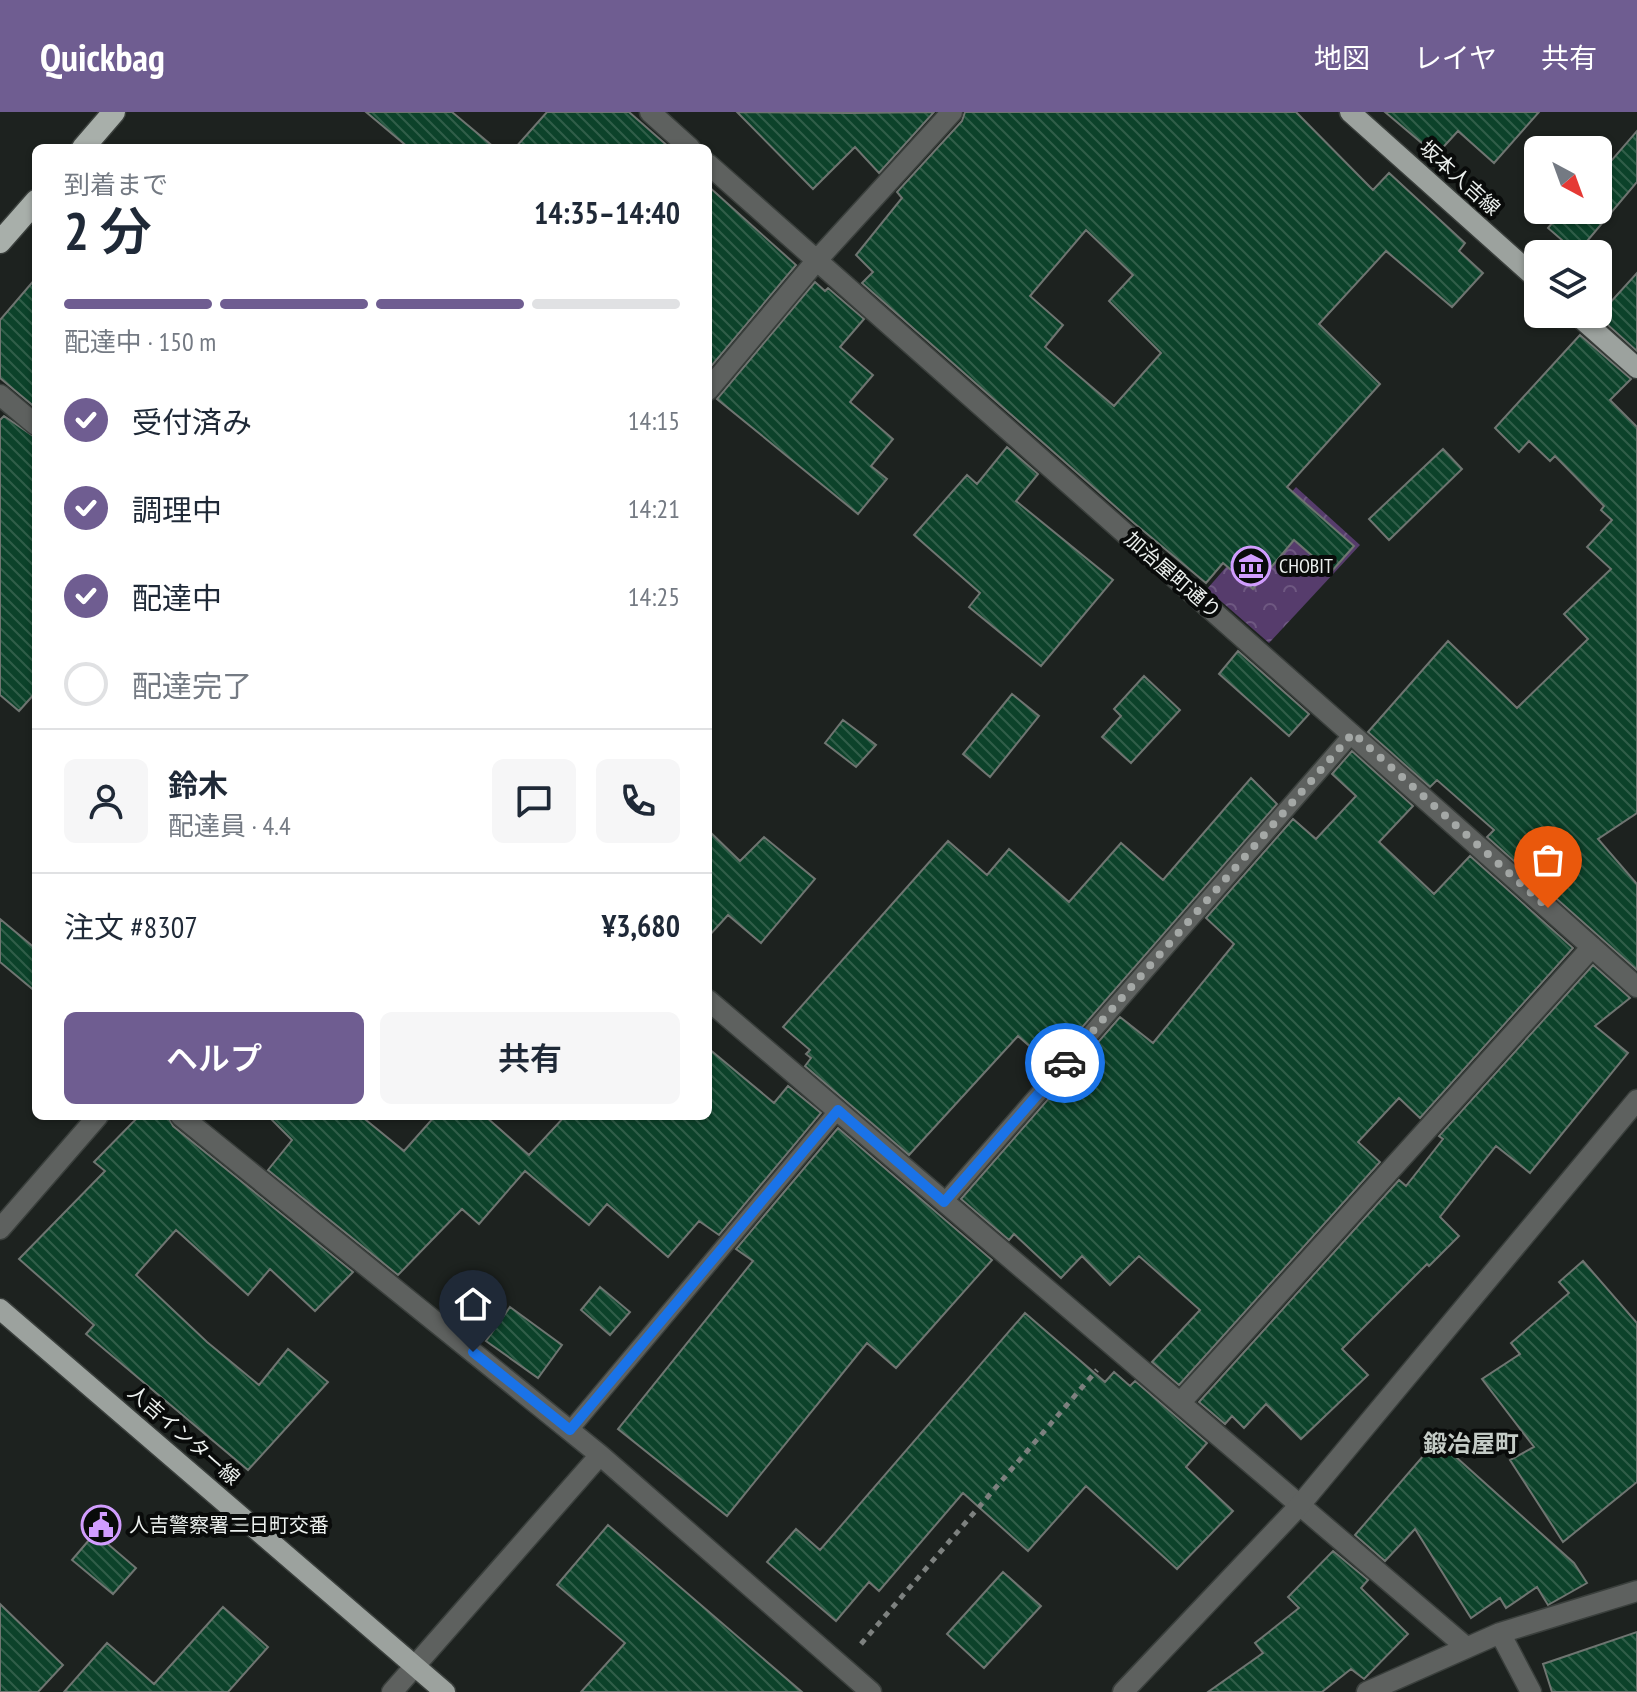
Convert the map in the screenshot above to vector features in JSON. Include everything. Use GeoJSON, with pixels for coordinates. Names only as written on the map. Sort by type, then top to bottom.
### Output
{"type":"FeatureCollection","features":[{"type":"Feature","properties":{"kind":"highway"},"geometry":{"type":"LineString","coordinates":[[86,144],[109,114]]}},
{"type":"Feature","properties":{"kind":"highway"},"geometry":{"type":"LineString","coordinates":[[0,242],[32,206]]}},
{"type":"Feature","properties":{"kind":"main road","name":"坂本人吉線"},"geometry":{"type":"LineString","coordinates":[[1350,112],[1524,267]]}},
{"type":"Feature","properties":{"kind":"main road"},"geometry":{"type":"LineString","coordinates":[[1592,328],[1637,368]]}},
{"type":"Feature","properties":{"kind":"main road","name":"人吉インター線"},"geometry":{"type":"LineString","coordinates":[[0,1309],[445,1692]]}},
{"type":"Feature","properties":{"kind":"street"},"geometry":{"type":"LineString","coordinates":[[650,112],[686,144]]}},
{"type":"Feature","properties":{"kind":"street"},"geometry":{"type":"LineString","coordinates":[[712,385],[817,260],[952,112]]}},
{"type":"Feature","properties":{"kind":"street","name":"加治屋町通り"},"geometry":{"type":"LineString","coordinates":[[712,168],[1637,987]]}},
{"type":"Feature","properties":{"kind":"street"},"geometry":{"type":"LineString","coordinates":[[0,395],[32,422]]}},
{"type":"Feature","properties":{"kind":"street"},"geometry":{"type":"LineString","coordinates":[[1180,1403],[1592,947]]}},
{"type":"Feature","properties":{"kind":"street"},"geometry":{"type":"LineString","coordinates":[[712,1003],[1466,1647]]}},
{"type":"Feature","properties":{"kind":"street"},"geometry":{"type":"LineString","coordinates":[[1123,1692],[1300,1505],[1637,1100]]}},
{"type":"Feature","properties":{"kind":"street"},"geometry":{"type":"LineString","coordinates":[[0,1229],[95,1120]]}},
{"type":"Feature","properties":{"kind":"street"},"geometry":{"type":"LineString","coordinates":[[186,1120],[600,1455],[871,1692]]}},
{"type":"Feature","properties":{"kind":"street"},"geometry":{"type":"LineString","coordinates":[[392,1692],[600,1455]]}},
{"type":"Feature","properties":{"kind":"street"},"geometry":{"type":"LineString","coordinates":[[1367,1692],[1500,1633],[1637,1591]]}},
{"type":"Feature","properties":{"kind":"street"},"geometry":{"type":"LineString","coordinates":[[1500,1633],[1531,1692]]}},
{"type":"Feature","properties":{"kind":"lane"},"geometry":{"type":"LineString","coordinates":[[944,1202],[1353,733]]}},
{"type":"Feature","properties":{"kind":"lane"},"geometry":{"type":"LineString","coordinates":[[570,1430],[838,1110]]}},
{"type":"Feature","properties":{"kind":"path"},"geometry":{"type":"LineString","coordinates":[[842,1666],[1116,1348]]}},
{"type":"Feature","properties":{"kind":"green space"},"geometry":{"type":"Polygon","coordinates":[[[1296,487],[1360,545],[1269,643],[1207,589],[1296,487]]]}},
{"type":"Feature","properties":{"kind":"building"},"geometry":{"type":"Polygon","coordinates":[[[366,112],[452,112],[490,144],[404,144],[366,112]]]}},
{"type":"Feature","properties":{"kind":"building"},"geometry":{"type":"Polygon","coordinates":[[[547,112],[629,112],[665,144],[519,144],[547,112]]]}},
{"type":"Feature","properties":{"kind":"building"},"geometry":{"type":"Polygon","coordinates":[[[737,112],[934,112],[879,173],[855,147],[813,189],[737,112]]]}},
{"type":"Feature","properties":{"kind":"building"},"geometry":{"type":"Polygon","coordinates":[[[965,112],[1296,112],[1373,190],[1389,173],[1465,243],[1459,251],[1483,273],[1452,307],[1386,251],[1319,324],[1380,384],[1287,487],[1354,546],[1331,572],[1294,540],[1253,589],[1223,563],[1206,583],[862,283],[873,272],[856,255],[902,198],[897,192],[962,121],[965,112]],[[1086,230],[1030,296],[1063,325],[1045,347],[1114,406],[1161,353],[1109,301],[1133,275],[1086,230]]]}},
{"type":"Feature","properties":{"kind":"building"},"geometry":{"type":"Polygon","coordinates":[[[1385,112],[1539,112],[1494,163],[1458,131],[1436,155],[1385,112]]]}},
{"type":"Feature","properties":{"kind":"building"},"geometry":{"type":"Polygon","coordinates":[[[1637,131],[1637,182],[1612,212],[1612,160],[1637,131]]]}},
{"type":"Feature","properties":{"kind":"building"},"geometry":{"type":"Polygon","coordinates":[[[712,190],[796,265],[712,365],[712,190]]]}},
{"type":"Feature","properties":{"kind":"building"},"geometry":{"type":"Polygon","coordinates":[[[1551,224],[1602,224],[1588,240],[1562,240],[1548,228],[1551,224]]]}},
{"type":"Feature","properties":{"kind":"building"},"geometry":{"type":"Polygon","coordinates":[[[1637,273],[1637,351],[1611,328],[1612,301],[1637,273]]]}},
{"type":"Feature","properties":{"kind":"building"},"geometry":{"type":"Polygon","coordinates":[[[815,282],[825,291],[828,288],[864,319],[840,347],[873,375],[850,402],[893,439],[871,466],[887,479],[858,514],[717,399],[815,282]]]}},
{"type":"Feature","properties":{"kind":"building"},"geometry":{"type":"Polygon","coordinates":[[[32,283],[32,405],[0,378],[0,320],[32,283]]]}},
{"type":"Feature","properties":{"kind":"building"},"geometry":{"type":"Polygon","coordinates":[[[1580,335],[1631,379],[1610,400],[1637,427],[1637,813],[1598,839],[1637,884],[1637,970],[1487,837],[1494,830],[1437,780],[1430,787],[1368,732],[1448,641],[1517,708],[1588,639],[1564,614],[1611,569],[1587,547],[1612,520],[1601,510],[1604,506],[1555,456],[1550,461],[1529,441],[1519,452],[1495,428],[1580,335]]]}},
{"type":"Feature","properties":{"kind":"building"},"geometry":{"type":"Polygon","coordinates":[[[4,416],[32,435],[32,696],[19,711],[0,695],[0,420],[4,416]]]}},
{"type":"Feature","properties":{"kind":"building"},"geometry":{"type":"Polygon","coordinates":[[[1007,447],[1038,474],[1016,501],[1113,580],[1041,666],[969,607],[980,593],[914,535],[967,475],[977,484],[1007,447]]]}},
{"type":"Feature","properties":{"kind":"building"},"geometry":{"type":"Polygon","coordinates":[[[1443,449],[1462,469],[1389,540],[1369,519],[1443,449]]]}},
{"type":"Feature","properties":{"kind":"building"},"geometry":{"type":"Polygon","coordinates":[[[1238,651],[1309,714],[1289,736],[1219,674],[1238,651]]]}},
{"type":"Feature","properties":{"kind":"building"},"geometry":{"type":"Polygon","coordinates":[[[1144,676],[1180,710],[1131,763],[1102,737],[1121,716],[1114,709],[1144,676]]]}},
{"type":"Feature","properties":{"kind":"building"},"geometry":{"type":"Polygon","coordinates":[[[1012,694],[1039,716],[990,777],[963,754],[1012,694]]]}},
{"type":"Feature","properties":{"kind":"building"},"geometry":{"type":"Polygon","coordinates":[[[843,720],[876,745],[856,767],[825,743],[843,720]]]}},
{"type":"Feature","properties":{"kind":"building"},"geometry":{"type":"Polygon","coordinates":[[[1352,751],[1413,806],[1379,842],[1434,894],[1470,856],[1573,948],[1420,1118],[1399,1098],[1358,1142],[1380,1162],[1179,1385],[1152,1362],[1200,1310],[1139,1256],[1110,1285],[1082,1256],[1061,1278],[1014,1234],[1009,1240],[961,1199],[1120,1017],[1153,1043],[1234,944],[1206,918],[1293,819],[1316,839],[1356,796],[1332,774],[1352,751]]]}},
{"type":"Feature","properties":{"kind":"building"},"geometry":{"type":"Polygon","coordinates":[[[1251,778],[1277,804],[1050,1064],[1018,1036],[909,1155],[805,1066],[811,1058],[806,1054],[810,1050],[783,1027],[948,841],[987,875],[1009,849],[1069,902],[1121,843],[1163,880],[1251,778]]]}},
{"type":"Feature","properties":{"kind":"building"},"geometry":{"type":"Polygon","coordinates":[[[712,834],[740,861],[764,837],[815,879],[761,943],[728,915],[712,933],[712,834]]]}},
{"type":"Feature","properties":{"kind":"building"},"geometry":{"type":"Polygon","coordinates":[[[0,919],[32,946],[32,989],[0,962],[0,919]]]}},
{"type":"Feature","properties":{"kind":"building"},"geometry":{"type":"Polygon","coordinates":[[[1593,965],[1630,998],[1595,1026],[1628,1053],[1530,1173],[1496,1146],[1440,1217],[1459,1236],[1342,1349],[1368,1375],[1301,1439],[1266,1404],[1244,1428],[1232,1416],[1225,1424],[1199,1402],[1399,1180],[1406,1186],[1443,1139],[1439,1136],[1593,965]]]}},
{"type":"Feature","properties":{"kind":"building"},"geometry":{"type":"Polygon","coordinates":[[[712,1051],[774,1103],[788,1086],[821,1113],[719,1235],[699,1221],[668,1257],[607,1204],[589,1225],[525,1171],[479,1224],[462,1209],[398,1275],[268,1170],[292,1140],[272,1120],[366,1120],[404,1151],[431,1120],[490,1120],[529,1155],[561,1120],[712,1120],[712,1051]]]}},
{"type":"Feature","properties":{"kind":"building"},"geometry":{"type":"Polygon","coordinates":[[[135,1120],[170,1120],[173,1126],[353,1272],[315,1311],[270,1269],[248,1295],[176,1230],[136,1275],[207,1342],[259,1385],[288,1349],[328,1382],[248,1470],[86,1334],[94,1325],[19,1259],[105,1171],[94,1162],[135,1120]]]}},
{"type":"Feature","properties":{"kind":"building"},"geometry":{"type":"Polygon","coordinates":[[[838,1128],[992,1260],[896,1368],[867,1343],[727,1516],[618,1429],[753,1261],[736,1249],[838,1128]]]}},
{"type":"Feature","properties":{"kind":"building"},"geometry":{"type":"Polygon","coordinates":[[[1583,1261],[1637,1323],[1637,1482],[1563,1542],[1510,1460],[1534,1447],[1482,1379],[1520,1354],[1511,1343],[1569,1293],[1559,1282],[1583,1261]]]}},
{"type":"Feature","properties":{"kind":"building"},"geometry":{"type":"Polygon","coordinates":[[[600,1287],[630,1312],[610,1335],[581,1310],[600,1287]]]}},
{"type":"Feature","properties":{"kind":"building"},"geometry":{"type":"Polygon","coordinates":[[[510,1307],[562,1345],[538,1378],[486,1341],[510,1307]]]}},
{"type":"Feature","properties":{"kind":"building"},"geometry":{"type":"Polygon","coordinates":[[[1025,1313],[1105,1382],[1114,1372],[1130,1386],[1135,1381],[1207,1443],[1186,1467],[1233,1511],[1177,1569],[1086,1486],[1028,1551],[963,1493],[879,1591],[869,1582],[836,1621],[767,1562],[796,1529],[820,1550],[1025,1313]]]}},
{"type":"Feature","properties":{"kind":"building"},"geometry":{"type":"Polygon","coordinates":[[[1437,1440],[1574,1563],[1587,1583],[1548,1605],[1537,1587],[1506,1608],[1500,1598],[1471,1618],[1415,1529],[1385,1561],[1355,1535],[1437,1440]]]}},
{"type":"Feature","properties":{"kind":"building"},"geometry":{"type":"Polygon","coordinates":[[[608,1525],[802,1692],[581,1692],[625,1643],[557,1585],[608,1525]]]}},
{"type":"Feature","properties":{"kind":"building"},"geometry":{"type":"Polygon","coordinates":[[[95,1533],[136,1568],[113,1594],[72,1560],[95,1533]]]}},
{"type":"Feature","properties":{"kind":"building"},"geometry":{"type":"Polygon","coordinates":[[[1333,1551],[1368,1580],[1361,1588],[1408,1634],[1364,1679],[1351,1669],[1322,1692],[1208,1692],[1263,1653],[1255,1643],[1299,1608],[1288,1597],[1333,1551]]]}},
{"type":"Feature","properties":{"kind":"building"},"geometry":{"type":"Polygon","coordinates":[[[1003,1572],[1041,1606],[984,1668],[947,1634],[1003,1572]]]}},
{"type":"Feature","properties":{"kind":"building"},"geometry":{"type":"Polygon","coordinates":[[[0,1604],[63,1665],[38,1692],[0,1692],[0,1604]]]}},
{"type":"Feature","properties":{"kind":"building"},"geometry":{"type":"Polygon","coordinates":[[[223,1607],[268,1647],[228,1692],[64,1692],[107,1643],[154,1684],[223,1607]]]}},
{"type":"Feature","properties":{"kind":"building"},"geometry":{"type":"Polygon","coordinates":[[[1637,1632],[1637,1692],[1552,1692],[1543,1664],[1637,1632]]]}},
{"type":"Feature","properties":{"kind":"way so far"},"geometry":{"type":"LineString","coordinates":[[1065,1063],[1353,733],[1548,908]]}},
{"type":"Feature","properties":{"kind":"place","name":"CHOBIT"},"geometry":{"type":"Point","coordinates":[1251,566]}},
{"type":"Feature","properties":{"kind":"place","name":"人吉警察署二日町交番"},"geometry":{"type":"Point","coordinates":[101,1525]}},
{"type":"Feature","properties":{"kind":"district","name":"鍛冶屋町"},"geometry":{"type":"Point","coordinates":[1471,1444]}},
{"type":"Feature","properties":{"kind":"route"},"geometry":{"type":"LineString","coordinates":[[473,1352],[570,1430],[838,1110],[944,1202],[1065,1063]]}}]}
